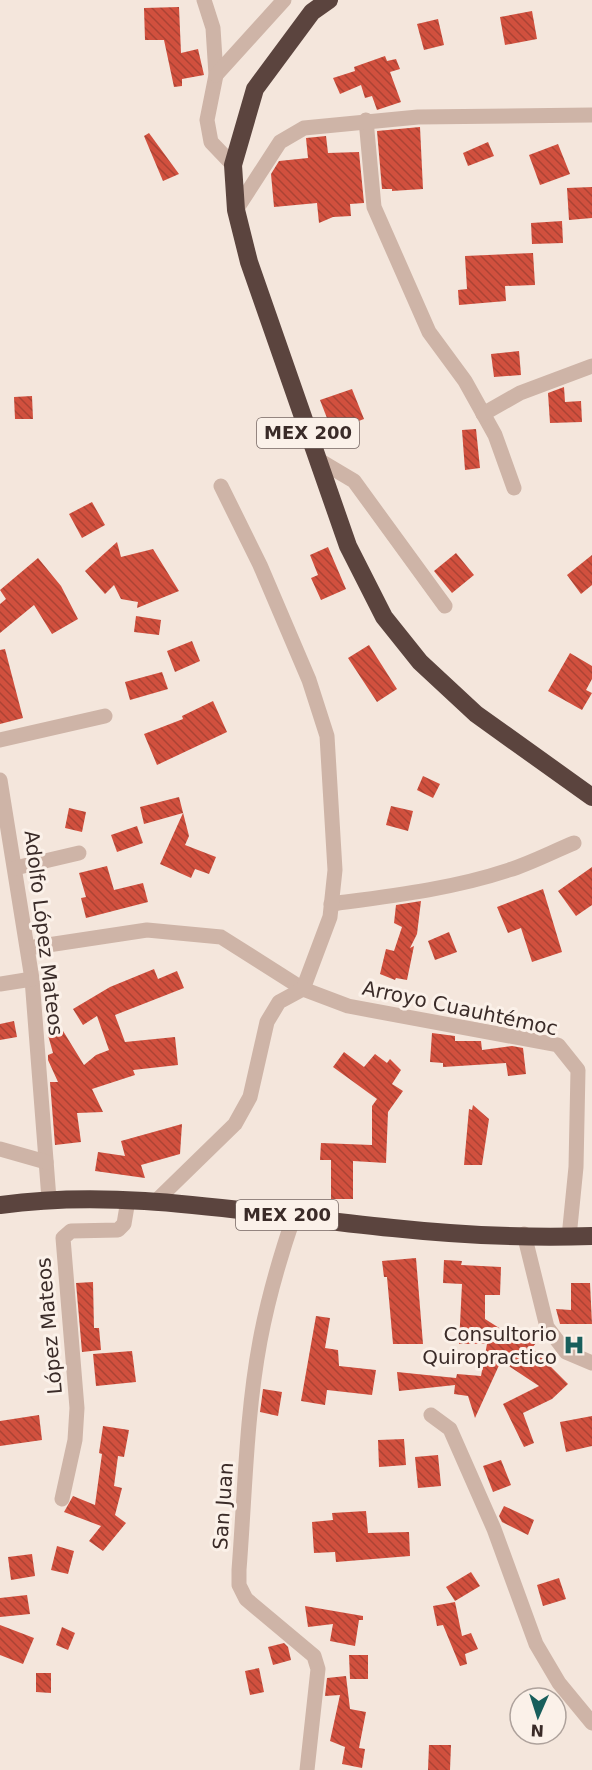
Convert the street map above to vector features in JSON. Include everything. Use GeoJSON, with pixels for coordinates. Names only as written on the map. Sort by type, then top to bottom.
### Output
{"type":"FeatureCollection","features":[{"type":"Feature","properties":{"kind":"highway","name":"MEX 200"},"geometry":{"type":"LineString","coordinates":[[329,0],[312,12],[255,89],[233,165],[236,210],[249,262],[353,556],[384,617],[420,662],[476,714],[592,797]]}},
{"type":"Feature","properties":{"kind":"highway","name":"MEX 200"},"geometry":{"type":"LineString","coordinates":[[0,1205],[49,1198],[156,1201],[457,1233],[592,1236]]}},
{"type":"Feature","properties":{"kind":"street"},"geometry":{"type":"LineString","coordinates":[[204,0],[213,28],[216,75],[207,120],[211,142],[233,165]]}},
{"type":"Feature","properties":{"kind":"street"},"geometry":{"type":"LineString","coordinates":[[216,75],[284,0]]}},
{"type":"Feature","properties":{"kind":"street"},"geometry":{"type":"LineString","coordinates":[[236,210],[280,142],[304,128],[366,120],[417,117],[592,115]]}},
{"type":"Feature","properties":{"kind":"street"},"geometry":{"type":"LineString","coordinates":[[366,120],[374,207],[429,332],[465,381],[495,435],[513,488]]}},
{"type":"Feature","properties":{"kind":"street"},"geometry":{"type":"LineString","coordinates":[[483,414],[520,393],[592,366]]}},
{"type":"Feature","properties":{"kind":"street"},"geometry":{"type":"LineString","coordinates":[[318,459],[354,481],[445,606]]}},
{"type":"Feature","properties":{"kind":"street"},"geometry":{"type":"LineString","coordinates":[[156,1201],[236,1124],[250,1096],[267,1022],[279,1002],[303,989],[330,917],[335,870],[327,736],[309,680],[260,565],[220,486]]}},
{"type":"Feature","properties":{"kind":"street"},"geometry":{"type":"LineString","coordinates":[[0,740],[105,716]]}},
{"type":"Feature","properties":{"kind":"street","name":"Adolfo López Mateos"},"geometry":{"type":"LineString","coordinates":[[0,780],[32,979],[49,1198]]}},
{"type":"Feature","properties":{"kind":"street"},"geometry":{"type":"LineString","coordinates":[[331,904],[418,892],[480,879],[512,869],[574,843]]}},
{"type":"Feature","properties":{"kind":"street"},"geometry":{"type":"LineString","coordinates":[[15,868],[79,853]]}},
{"type":"Feature","properties":{"kind":"street","name":"Arroyo Cuauhtémoc"},"geometry":{"type":"LineString","coordinates":[[28,948],[147,930],[221,937],[303,989],[348,1006],[558,1045],[578,1070],[576,1167],[569,1237]]}},
{"type":"Feature","properties":{"kind":"street"},"geometry":{"type":"LineString","coordinates":[[0,984],[32,979]]}},
{"type":"Feature","properties":{"kind":"street"},"geometry":{"type":"LineString","coordinates":[[0,1149],[46,1162]]}},
{"type":"Feature","properties":{"kind":"street","name":"López Mateos"},"geometry":{"type":"LineString","coordinates":[[62,1499],[75,1440],[77,1408],[63,1238],[71,1231],[118,1230],[124,1224],[128,1200]]}},
{"type":"Feature","properties":{"kind":"street","name":"San Juan"},"geometry":{"type":"LineString","coordinates":[[294,1216],[280,1257],[260,1341],[249,1430],[239,1578],[246,1599],[314,1656],[318,1669],[307,1770]]}},
{"type":"Feature","properties":{"kind":"street"},"geometry":{"type":"LineString","coordinates":[[524,1234],[547,1327],[566,1352],[592,1363]]}},
{"type":"Feature","properties":{"kind":"street"},"geometry":{"type":"LineString","coordinates":[[431,1415],[450,1429],[494,1528],[536,1644],[559,1683],[592,1723]]}},
{"type":"Feature","properties":{"kind":"building"},"geometry":{"type":"Polygon","coordinates":[[[179,7],[181,53],[198,49],[204,75],[182,79],[182,86],[174,87],[164,40],[145,40],[144,8],[179,7]]]}},
{"type":"Feature","properties":{"kind":"building"},"geometry":{"type":"Polygon","coordinates":[[[532,11],[537,39],[505,45],[500,17],[532,11]]]}},
{"type":"Feature","properties":{"kind":"building"},"geometry":{"type":"Polygon","coordinates":[[[438,19],[444,45],[424,50],[417,24],[438,19]]]}},
{"type":"Feature","properties":{"kind":"building"},"geometry":{"type":"Polygon","coordinates":[[[385,56],[387,61],[396,59],[400,69],[390,72],[401,102],[377,110],[372,96],[365,98],[361,85],[340,94],[333,78],[355,71],[354,67],[385,56]]]}},
{"type":"Feature","properties":{"kind":"building"},"geometry":{"type":"Polygon","coordinates":[[[420,127],[423,189],[392,191],[392,189],[382,189],[377,131],[420,127]]]}},
{"type":"Feature","properties":{"kind":"building"},"geometry":{"type":"Polygon","coordinates":[[[149,133],[179,174],[163,181],[144,136],[149,133]]]}},
{"type":"Feature","properties":{"kind":"building"},"geometry":{"type":"Polygon","coordinates":[[[326,136],[328,153],[359,152],[364,203],[350,204],[351,216],[333,217],[319,223],[317,203],[274,207],[271,174],[279,161],[308,158],[306,138],[326,136]]]}},
{"type":"Feature","properties":{"kind":"building"},"geometry":{"type":"Polygon","coordinates":[[[488,142],[494,156],[468,166],[463,153],[488,142]]]}},
{"type":"Feature","properties":{"kind":"building"},"geometry":{"type":"Polygon","coordinates":[[[558,144],[570,174],[540,185],[529,155],[558,144]]]}},
{"type":"Feature","properties":{"kind":"building"},"geometry":{"type":"Polygon","coordinates":[[[592,187],[592,218],[569,220],[567,188],[592,187]]]}},
{"type":"Feature","properties":{"kind":"building"},"geometry":{"type":"Polygon","coordinates":[[[562,221],[563,243],[532,244],[531,223],[562,221]]]}},
{"type":"Feature","properties":{"kind":"building"},"geometry":{"type":"Polygon","coordinates":[[[533,253],[535,285],[505,286],[506,301],[459,305],[458,290],[467,289],[465,256],[533,253]]]}},
{"type":"Feature","properties":{"kind":"building"},"geometry":{"type":"Polygon","coordinates":[[[519,351],[521,375],[494,377],[491,354],[519,351]]]}},
{"type":"Feature","properties":{"kind":"building"},"geometry":{"type":"Polygon","coordinates":[[[564,387],[565,402],[581,401],[582,422],[550,423],[548,393],[564,387]]]}},
{"type":"Feature","properties":{"kind":"building"},"geometry":{"type":"Polygon","coordinates":[[[352,389],[364,419],[332,431],[320,400],[352,389]]]}},
{"type":"Feature","properties":{"kind":"building"},"geometry":{"type":"Polygon","coordinates":[[[32,396],[33,419],[15,419],[14,397],[32,396]]]}},
{"type":"Feature","properties":{"kind":"building"},"geometry":{"type":"Polygon","coordinates":[[[476,429],[480,468],[465,470],[462,430],[476,429]]]}},
{"type":"Feature","properties":{"kind":"building"},"geometry":{"type":"Polygon","coordinates":[[[92,502],[105,525],[82,538],[69,514],[92,502]]]}},
{"type":"Feature","properties":{"kind":"building"},"geometry":{"type":"Polygon","coordinates":[[[117,542],[121,557],[153,549],[179,591],[137,608],[138,602],[121,599],[114,585],[105,594],[85,571],[117,542]]]}},
{"type":"Feature","properties":{"kind":"building"},"geometry":{"type":"Polygon","coordinates":[[[328,547],[346,589],[321,600],[311,578],[318,575],[310,555],[328,547]]]}},
{"type":"Feature","properties":{"kind":"building"},"geometry":{"type":"Polygon","coordinates":[[[456,553],[474,575],[452,593],[434,571],[456,553]]]}},
{"type":"Feature","properties":{"kind":"building"},"geometry":{"type":"Polygon","coordinates":[[[592,555],[592,585],[581,594],[567,575],[592,555]]]}},
{"type":"Feature","properties":{"kind":"building"},"geometry":{"type":"Polygon","coordinates":[[[38,558],[61,586],[78,619],[52,634],[34,605],[0,633],[0,604],[6,599],[0,590],[38,558]]]}},
{"type":"Feature","properties":{"kind":"building"},"geometry":{"type":"Polygon","coordinates":[[[136,616],[161,620],[159,635],[134,632],[136,616]]]}},
{"type":"Feature","properties":{"kind":"building"},"geometry":{"type":"Polygon","coordinates":[[[192,641],[200,661],[175,672],[167,651],[192,641]]]}},
{"type":"Feature","properties":{"kind":"building"},"geometry":{"type":"Polygon","coordinates":[[[369,645],[397,689],[377,702],[348,658],[369,645]]]}},
{"type":"Feature","properties":{"kind":"building"},"geometry":{"type":"Polygon","coordinates":[[[5,649],[23,718],[0,724],[0,650],[5,649]]]}},
{"type":"Feature","properties":{"kind":"building"},"geometry":{"type":"Polygon","coordinates":[[[570,653],[592,666],[592,679],[586,690],[592,693],[582,710],[548,691],[570,653]]]}},
{"type":"Feature","properties":{"kind":"building"},"geometry":{"type":"Polygon","coordinates":[[[162,672],[168,689],[130,700],[125,682],[162,672]]]}},
{"type":"Feature","properties":{"kind":"building"},"geometry":{"type":"Polygon","coordinates":[[[213,701],[227,732],[157,765],[144,734],[183,719],[182,716],[213,701]]]}},
{"type":"Feature","properties":{"kind":"building"},"geometry":{"type":"Polygon","coordinates":[[[423,776],[440,784],[433,798],[417,790],[423,776]]]}},
{"type":"Feature","properties":{"kind":"building"},"geometry":{"type":"Polygon","coordinates":[[[179,797],[189,836],[185,845],[216,857],[209,874],[195,869],[191,878],[160,864],[183,813],[144,824],[140,807],[179,797]]]}},
{"type":"Feature","properties":{"kind":"building"},"geometry":{"type":"Polygon","coordinates":[[[391,806],[413,811],[408,831],[386,825],[391,806]]]}},
{"type":"Feature","properties":{"kind":"building"},"geometry":{"type":"Polygon","coordinates":[[[69,808],[86,812],[82,832],[65,828],[69,808]]]}},
{"type":"Feature","properties":{"kind":"building"},"geometry":{"type":"Polygon","coordinates":[[[137,826],[143,843],[117,852],[111,835],[137,826]]]}},
{"type":"Feature","properties":{"kind":"building"},"geometry":{"type":"Polygon","coordinates":[[[107,866],[114,890],[143,883],[148,902],[86,918],[81,898],[86,897],[79,873],[107,866]]]}},
{"type":"Feature","properties":{"kind":"building"},"geometry":{"type":"Polygon","coordinates":[[[592,867],[592,905],[576,916],[558,891],[592,867]]]}},
{"type":"Feature","properties":{"kind":"building"},"geometry":{"type":"Polygon","coordinates":[[[543,889],[562,952],[532,962],[521,928],[508,933],[497,907],[543,889]]]}},
{"type":"Feature","properties":{"kind":"building"},"geometry":{"type":"Polygon","coordinates":[[[421,901],[417,934],[410,948],[414,946],[407,980],[396,978],[395,980],[380,974],[386,949],[394,951],[402,927],[394,923],[396,905],[421,901]]]}},
{"type":"Feature","properties":{"kind":"building"},"geometry":{"type":"Polygon","coordinates":[[[449,932],[457,952],[435,960],[428,941],[449,932]]]}},
{"type":"Feature","properties":{"kind":"building"},"geometry":{"type":"Polygon","coordinates":[[[154,969],[158,979],[177,971],[184,988],[115,1015],[125,1042],[175,1037],[178,1065],[133,1070],[135,1075],[92,1089],[103,1112],[77,1113],[81,1142],[55,1145],[50,1082],[58,1082],[48,1060],[48,1055],[53,1053],[46,1028],[60,1026],[84,1065],[96,1055],[109,1050],[97,1016],[83,1025],[73,1009],[110,987],[154,969]]]}},
{"type":"Feature","properties":{"kind":"building"},"geometry":{"type":"Polygon","coordinates":[[[14,1021],[17,1037],[0,1040],[0,1024],[14,1021]]]}},
{"type":"Feature","properties":{"kind":"building"},"geometry":{"type":"Polygon","coordinates":[[[432,1033],[455,1036],[455,1041],[481,1041],[482,1050],[512,1046],[523,1048],[526,1074],[508,1076],[506,1063],[443,1067],[443,1063],[430,1062],[432,1033]]]}},
{"type":"Feature","properties":{"kind":"building"},"geometry":{"type":"Polygon","coordinates":[[[344,1052],[364,1067],[375,1054],[387,1063],[390,1059],[401,1070],[392,1084],[403,1091],[388,1112],[386,1163],[353,1161],[353,1199],[331,1199],[331,1160],[320,1160],[321,1143],[372,1145],[372,1106],[377,1099],[333,1067],[344,1052]]]}},
{"type":"Feature","properties":{"kind":"building"},"geometry":{"type":"Polygon","coordinates":[[[473,1105],[489,1119],[482,1165],[464,1165],[469,1109],[472,1110],[473,1105]]]}},
{"type":"Feature","properties":{"kind":"building"},"geometry":{"type":"Polygon","coordinates":[[[182,1124],[180,1154],[141,1165],[145,1178],[95,1171],[98,1152],[125,1156],[121,1141],[182,1124]]]}},
{"type":"Feature","properties":{"kind":"building"},"geometry":{"type":"Polygon","coordinates":[[[416,1258],[423,1344],[393,1344],[387,1277],[384,1277],[382,1261],[416,1258]]]}},
{"type":"Feature","properties":{"kind":"building"},"geometry":{"type":"Polygon","coordinates":[[[444,1260],[462,1261],[461,1265],[501,1267],[500,1295],[485,1295],[485,1319],[512,1336],[516,1330],[536,1343],[532,1348],[568,1384],[552,1399],[523,1413],[534,1443],[524,1447],[503,1404],[539,1386],[501,1361],[475,1418],[468,1396],[454,1394],[455,1385],[399,1391],[397,1372],[456,1378],[457,1374],[481,1376],[487,1344],[459,1344],[462,1284],[443,1283],[444,1260]]]}},
{"type":"Feature","properties":{"kind":"building"},"geometry":{"type":"Polygon","coordinates":[[[93,1282],[94,1328],[99,1328],[101,1350],[82,1352],[76,1283],[93,1282]]]}},
{"type":"Feature","properties":{"kind":"building"},"geometry":{"type":"Polygon","coordinates":[[[571,1283],[590,1283],[592,1324],[560,1324],[556,1309],[571,1310],[571,1283]]]}},
{"type":"Feature","properties":{"kind":"building"},"geometry":{"type":"Polygon","coordinates":[[[316,1316],[330,1318],[325,1348],[338,1350],[339,1366],[376,1370],[372,1395],[327,1390],[325,1405],[301,1401],[316,1316]]]}},
{"type":"Feature","properties":{"kind":"building"},"geometry":{"type":"Polygon","coordinates":[[[132,1351],[136,1382],[96,1386],[93,1354],[132,1351]]]}},
{"type":"Feature","properties":{"kind":"building"},"geometry":{"type":"Polygon","coordinates":[[[263,1389],[282,1392],[278,1416],[260,1412],[263,1389]]]}},
{"type":"Feature","properties":{"kind":"building"},"geometry":{"type":"Polygon","coordinates":[[[39,1415],[42,1440],[0,1446],[0,1421],[39,1415]]]}},
{"type":"Feature","properties":{"kind":"building"},"geometry":{"type":"Polygon","coordinates":[[[592,1416],[592,1446],[566,1452],[560,1422],[592,1416]]]}},
{"type":"Feature","properties":{"kind":"building"},"geometry":{"type":"Polygon","coordinates":[[[103,1426],[129,1430],[124,1457],[118,1456],[114,1486],[122,1488],[115,1515],[126,1523],[103,1551],[89,1541],[101,1526],[64,1512],[73,1496],[95,1505],[102,1454],[99,1453],[103,1426]]]}},
{"type":"Feature","properties":{"kind":"building"},"geometry":{"type":"Polygon","coordinates":[[[404,1439],[406,1465],[379,1467],[378,1440],[404,1439]]]}},
{"type":"Feature","properties":{"kind":"building"},"geometry":{"type":"Polygon","coordinates":[[[438,1455],[441,1486],[418,1488],[415,1457],[438,1455]]]}},
{"type":"Feature","properties":{"kind":"building"},"geometry":{"type":"Polygon","coordinates":[[[501,1460],[511,1485],[493,1492],[483,1466],[501,1460]]]}},
{"type":"Feature","properties":{"kind":"building"},"geometry":{"type":"Polygon","coordinates":[[[504,1506],[534,1520],[528,1535],[502,1522],[499,1516],[504,1506]]]}},
{"type":"Feature","properties":{"kind":"building"},"geometry":{"type":"Polygon","coordinates":[[[366,1511],[368,1533],[409,1532],[410,1556],[336,1562],[335,1552],[314,1553],[312,1522],[333,1520],[332,1513],[366,1511]]]}},
{"type":"Feature","properties":{"kind":"building"},"geometry":{"type":"Polygon","coordinates":[[[57,1546],[74,1551],[68,1574],[51,1570],[57,1546]]]}},
{"type":"Feature","properties":{"kind":"building"},"geometry":{"type":"Polygon","coordinates":[[[32,1554],[35,1576],[11,1580],[8,1557],[32,1554]]]}},
{"type":"Feature","properties":{"kind":"building"},"geometry":{"type":"Polygon","coordinates":[[[471,1572],[480,1586],[455,1601],[446,1587],[471,1572]]]}},
{"type":"Feature","properties":{"kind":"building"},"geometry":{"type":"Polygon","coordinates":[[[559,1578],[566,1599],[543,1606],[537,1585],[559,1578]]]}},
{"type":"Feature","properties":{"kind":"building"},"geometry":{"type":"Polygon","coordinates":[[[27,1595],[30,1614],[0,1617],[0,1598],[27,1595]]]}},
{"type":"Feature","properties":{"kind":"building"},"geometry":{"type":"Polygon","coordinates":[[[455,1602],[462,1636],[471,1633],[478,1649],[465,1654],[467,1664],[460,1666],[443,1625],[437,1626],[433,1606],[455,1602]]]}},
{"type":"Feature","properties":{"kind":"building"},"geometry":{"type":"Polygon","coordinates":[[[305,1606],[363,1616],[363,1620],[359,1620],[355,1646],[330,1641],[333,1624],[308,1627],[305,1606]]]}},
{"type":"Feature","properties":{"kind":"building"},"geometry":{"type":"Polygon","coordinates":[[[0,1625],[34,1638],[23,1664],[0,1655],[0,1625]]]}},
{"type":"Feature","properties":{"kind":"building"},"geometry":{"type":"Polygon","coordinates":[[[62,1627],[75,1633],[68,1650],[56,1645],[62,1627]]]}},
{"type":"Feature","properties":{"kind":"building"},"geometry":{"type":"Polygon","coordinates":[[[284,1643],[288,1647],[291,1660],[273,1665],[268,1647],[284,1643]]]}},
{"type":"Feature","properties":{"kind":"building"},"geometry":{"type":"Polygon","coordinates":[[[349,1655],[368,1655],[368,1679],[350,1679],[349,1655]]]}},
{"type":"Feature","properties":{"kind":"building"},"geometry":{"type":"Polygon","coordinates":[[[259,1668],[264,1692],[250,1695],[245,1671],[259,1668]]]}},
{"type":"Feature","properties":{"kind":"building"},"geometry":{"type":"Polygon","coordinates":[[[36,1673],[51,1673],[51,1693],[36,1692],[36,1673]]]}},
{"type":"Feature","properties":{"kind":"building"},"geometry":{"type":"Polygon","coordinates":[[[346,1676],[350,1709],[366,1712],[359,1748],[365,1749],[362,1768],[342,1764],[345,1747],[330,1741],[340,1695],[325,1696],[327,1678],[346,1676]]]}},
{"type":"Feature","properties":{"kind":"building"},"geometry":{"type":"Polygon","coordinates":[[[429,1745],[451,1745],[450,1770],[428,1770],[429,1745]]]}},
{"type":"Feature","properties":{"kind":"place","name":"Consultorio Quiropractico"},"geometry":{"type":"Point","coordinates":[574,1345]}}]}
